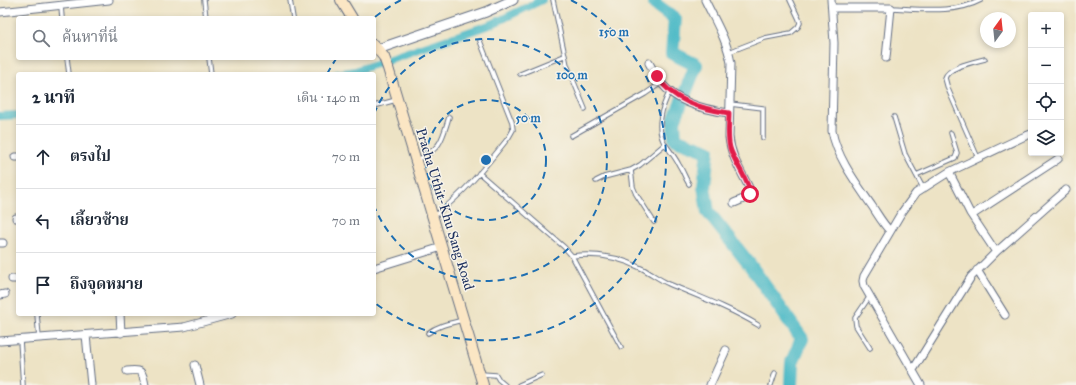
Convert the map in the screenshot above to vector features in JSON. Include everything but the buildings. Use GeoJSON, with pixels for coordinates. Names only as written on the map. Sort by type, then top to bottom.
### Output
{"type":"FeatureCollection","features":[{"type":"Feature","properties":{"kind":"main road"},"geometry":{"type":"LineString","coordinates":[[341,0],[351,16]]}},
{"type":"Feature","properties":{"kind":"main road","name":"Pracha Uthit-Khu Sang Road"},"geometry":{"type":"LineString","coordinates":[[378,50],[388,68],[483,385]]}},
{"type":"Feature","properties":{"kind":"street"},"geometry":{"type":"LineString","coordinates":[[0,12],[109,0]]}},
{"type":"Feature","properties":{"kind":"street"},"geometry":{"type":"LineString","coordinates":[[378,50],[486,12],[513,0]]}},
{"type":"Feature","properties":{"kind":"street"},"geometry":{"type":"LineString","coordinates":[[705,0],[729,52],[731,63],[729,113],[730,148],[736,164],[751,192],[748,197],[734,203]]}},
{"type":"Feature","properties":{"kind":"street"},"geometry":{"type":"LineString","coordinates":[[886,58],[892,8],[831,4],[834,43],[832,131],[834,139],[840,156],[890,231]]}},
{"type":"Feature","properties":{"kind":"street"},"geometry":{"type":"LineString","coordinates":[[649,63],[661,83],[678,97],[702,108],[729,113]]}},
{"type":"Feature","properties":{"kind":"street"},"geometry":{"type":"LineString","coordinates":[[921,385],[864,286],[864,276],[890,231],[916,193],[949,172],[1028,135]]}},
{"type":"Feature","properties":{"kind":"street"},"geometry":{"type":"LineString","coordinates":[[972,215],[1058,159]]}},
{"type":"Feature","properties":{"kind":"street"},"geometry":{"type":"LineString","coordinates":[[949,172],[972,215],[996,252]]}},
{"type":"Feature","properties":{"kind":"street"},"geometry":{"type":"LineString","coordinates":[[913,370],[964,286],[977,270],[1066,190]]}},
{"type":"Feature","properties":{"kind":"street"},"geometry":{"type":"LineString","coordinates":[[376,267],[442,247]]}},
{"type":"Feature","properties":{"kind":"street"},"geometry":{"type":"LineString","coordinates":[[977,270],[1005,315]]}},
{"type":"Feature","properties":{"kind":"street"},"geometry":{"type":"LineString","coordinates":[[120,316],[121,333]]}},
{"type":"Feature","properties":{"kind":"street"},"geometry":{"type":"LineString","coordinates":[[0,341],[121,333],[184,327],[210,317]]}},
{"type":"Feature","properties":{"kind":"street"},"geometry":{"type":"LineString","coordinates":[[86,335],[91,385]]}},
{"type":"Feature","properties":{"kind":"street"},"geometry":{"type":"LineString","coordinates":[[710,385],[726,350]]}},
{"type":"Feature","properties":{"kind":"street"},"geometry":{"type":"LineString","coordinates":[[195,365],[200,385]]}},
{"type":"Feature","properties":{"kind":"street"},"geometry":{"type":"LineString","coordinates":[[127,371],[141,371],[145,385]]}},
{"type":"Feature","properties":{"kind":"lane"},"geometry":{"type":"LineString","coordinates":[[204,0],[206,16]]}},
{"type":"Feature","properties":{"kind":"lane"},"geometry":{"type":"LineString","coordinates":[[290,0],[293,16]]}},
{"type":"Feature","properties":{"kind":"lane"},"geometry":{"type":"LineString","coordinates":[[553,0],[564,56],[586,109]]}},
{"type":"Feature","properties":{"kind":"lane"},"geometry":{"type":"LineString","coordinates":[[729,52],[765,38],[791,34],[798,28],[800,23],[790,0]]}},
{"type":"Feature","properties":{"kind":"lane"},"geometry":{"type":"LineString","coordinates":[[892,8],[942,9],[974,4],[981,0]]}},
{"type":"Feature","properties":{"kind":"lane"},"geometry":{"type":"LineString","coordinates":[[61,5],[62,16]]}},
{"type":"Feature","properties":{"kind":"lane"},"geometry":{"type":"LineString","coordinates":[[433,217],[449,205],[479,173],[509,137],[512,130],[512,122],[480,41]]}},
{"type":"Feature","properties":{"kind":"lane"},"geometry":{"type":"LineString","coordinates":[[520,74],[564,56]]}},
{"type":"Feature","properties":{"kind":"lane"},"geometry":{"type":"LineString","coordinates":[[978,158],[948,89],[945,78],[949,72],[956,68],[985,59]]}},
{"type":"Feature","properties":{"kind":"lane"},"geometry":{"type":"LineString","coordinates":[[67,60],[69,72]]}},
{"type":"Feature","properties":{"kind":"lane"},"geometry":{"type":"LineString","coordinates":[[209,60],[211,72]]}},
{"type":"Feature","properties":{"kind":"lane"},"geometry":{"type":"LineString","coordinates":[[571,136],[646,94],[661,83]]}},
{"type":"Feature","properties":{"kind":"lane"},"geometry":{"type":"LineString","coordinates":[[670,91],[665,99],[660,131],[665,144],[680,166],[689,184]]}},
{"type":"Feature","properties":{"kind":"lane"},"geometry":{"type":"LineString","coordinates":[[376,105],[397,100]]}},
{"type":"Feature","properties":{"kind":"lane"},"geometry":{"type":"LineString","coordinates":[[730,104],[763,108],[764,138]]}},
{"type":"Feature","properties":{"kind":"lane"},"geometry":{"type":"LineString","coordinates":[[416,160],[428,155],[439,145],[449,117]]}},
{"type":"Feature","properties":{"kind":"lane"},"geometry":{"type":"LineString","coordinates":[[894,117],[905,154],[923,188]]}},
{"type":"Feature","properties":{"kind":"lane"},"geometry":{"type":"LineString","coordinates":[[916,175],[955,158],[957,153],[951,133]]}},
{"type":"Feature","properties":{"kind":"lane"},"geometry":{"type":"LineString","coordinates":[[596,181],[604,177],[631,170],[640,165],[665,144]]}},
{"type":"Feature","properties":{"kind":"lane"},"geometry":{"type":"LineString","coordinates":[[631,170],[633,186],[636,194],[654,222]]}},
{"type":"Feature","properties":{"kind":"lane"},"geometry":{"type":"LineString","coordinates":[[479,173],[564,247],[572,256],[621,347]]}},
{"type":"Feature","properties":{"kind":"lane"},"geometry":{"type":"LineString","coordinates":[[572,256],[586,254],[601,255],[622,260],[643,269],[669,284],[739,314],[758,324]]}},
{"type":"Feature","properties":{"kind":"lane"},"geometry":{"type":"LineString","coordinates":[[870,296],[855,318],[856,326],[870,348]]}},
{"type":"Feature","properties":{"kind":"lane"},"geometry":{"type":"LineString","coordinates":[[37,316],[39,338]]}},
{"type":"Feature","properties":{"kind":"lane"},"geometry":{"type":"LineString","coordinates":[[428,333],[439,326],[464,320]]}},
{"type":"Feature","properties":{"kind":"lane"},"geometry":{"type":"LineString","coordinates":[[20,340],[23,385]]}},
{"type":"Feature","properties":{"kind":"lane"},"geometry":{"type":"LineString","coordinates":[[771,385],[775,372]]}},
{"type":"Feature","properties":{"kind":"lane"},"geometry":{"type":"LineString","coordinates":[[480,374],[496,375],[506,385]]}},
{"type":"Feature","properties":{"kind":"lane"},"geometry":{"type":"LineString","coordinates":[[519,385],[542,375]]}},
{"type":"Feature","properties":{"kind":"waterway"},"geometry":{"type":"LineString","coordinates":[[349,72],[492,24],[542,0]]}},
{"type":"Feature","properties":{"kind":"waterway"},"geometry":{"type":"LineString","coordinates":[[654,0],[655,4],[675,19],[672,53],[696,65],[674,121],[675,139],[708,151],[704,186],[708,212],[750,265],[802,339],[792,362],[791,385]]}},
{"type":"Feature","properties":{"kind":"waterway"},"geometry":{"type":"LineString","coordinates":[[0,116],[16,115]]}},
{"type":"Feature","properties":{"kind":"route"},"geometry":{"type":"LineString","coordinates":[[657,76],[664,87],[678,97],[702,108],[729,113],[730,148],[736,164],[751,192],[750,194]]}}]}
